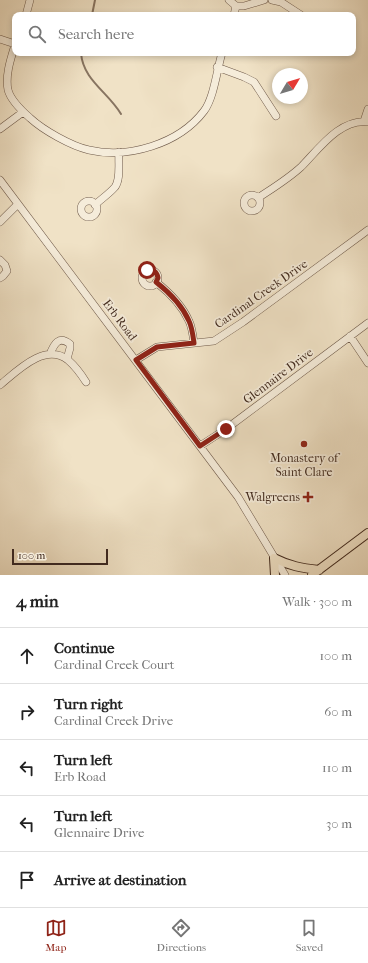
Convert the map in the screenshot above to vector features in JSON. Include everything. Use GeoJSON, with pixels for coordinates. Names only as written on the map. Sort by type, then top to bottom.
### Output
{"type":"FeatureCollection","features":[{"type":"Feature","properties":{"kind":"main road"},"geometry":{"type":"LineString","coordinates":[[312,575],[368,533]]}},
{"type":"Feature","properties":{"kind":"main road"},"geometry":{"type":"LineString","coordinates":[[275,575],[274,558],[288,565],[319,570]]}},
{"type":"Feature","properties":{"kind":"street"},"geometry":{"type":"LineString","coordinates":[[27,12],[30,0]]}},
{"type":"Feature","properties":{"kind":"street"},"geometry":{"type":"LineString","coordinates":[[229,0],[236,6],[244,6],[264,0]]}},
{"type":"Feature","properties":{"kind":"street"},"geometry":{"type":"LineString","coordinates":[[272,0],[281,2],[296,12]]}},
{"type":"Feature","properties":{"kind":"street"},"geometry":{"type":"LineString","coordinates":[[235,12],[236,6]]}},
{"type":"Feature","properties":{"kind":"street"},"geometry":{"type":"LineString","coordinates":[[0,39],[12,43]]}},
{"type":"Feature","properties":{"kind":"street"},"geometry":{"type":"LineString","coordinates":[[12,54],[9,64],[8,90],[12,99],[23,112],[38,125],[80,148],[105,153],[152,147],[180,134],[205,110],[210,99],[221,56]]}},
{"type":"Feature","properties":{"kind":"street"},"geometry":{"type":"LineString","coordinates":[[217,67],[254,82],[276,116]]}},
{"type":"Feature","properties":{"kind":"street"},"geometry":{"type":"LineString","coordinates":[[258,198],[301,167],[324,141],[338,131],[352,124],[366,121],[368,109]]}},
{"type":"Feature","properties":{"kind":"street"},"geometry":{"type":"LineString","coordinates":[[0,130],[23,112]]}},
{"type":"Feature","properties":{"kind":"street"},"geometry":{"type":"LineString","coordinates":[[95,205],[115,187],[117,183],[118,152]]}},
{"type":"Feature","properties":{"kind":"street","name":"Erb Road"},"geometry":{"type":"LineString","coordinates":[[0,180],[238,497],[285,575]]}},
{"type":"Feature","properties":{"kind":"street"},"geometry":{"type":"LineString","coordinates":[[0,222],[18,204]]}},
{"type":"Feature","properties":{"kind":"street","name":"Cardinal Creek Drive"},"geometry":{"type":"LineString","coordinates":[[136,360],[157,347],[214,341],[243,322],[368,230]]}},
{"type":"Feature","properties":{"kind":"street"},"geometry":{"type":"LineString","coordinates":[[0,260],[5,265],[7,270],[0,278]]}},
{"type":"Feature","properties":{"kind":"street"},"geometry":{"type":"LineString","coordinates":[[156,282],[174,297],[190,322],[194,343]]}},
{"type":"Feature","properties":{"kind":"street","name":"Glennaire Drive"},"geometry":{"type":"LineString","coordinates":[[200,446],[226,429],[368,323]]}},
{"type":"Feature","properties":{"kind":"street"},"geometry":{"type":"LineString","coordinates":[[350,336],[368,363]]}},
{"type":"Feature","properties":{"kind":"street"},"geometry":{"type":"LineString","coordinates":[[50,354],[56,343],[61,340],[66,340],[70,344],[70,348],[66,359]]}},
{"type":"Feature","properties":{"kind":"street"},"geometry":{"type":"LineString","coordinates":[[0,385],[29,362],[43,355],[50,354],[66,359],[75,367],[86,382]]}},
{"type":"Feature","properties":{"kind":"waterway"},"geometry":{"type":"LineString","coordinates":[[93,12],[95,0]]}},
{"type":"Feature","properties":{"kind":"waterway"},"geometry":{"type":"LineString","coordinates":[[82,56],[86,71],[121,114]]}},
{"type":"Feature","properties":{"kind":"place","name":"Monastery of Saint Clare"},"geometry":{"type":"Point","coordinates":[304,444]}},
{"type":"Feature","properties":{"kind":"place","name":"Walgreens"},"geometry":{"type":"Point","coordinates":[308,497]}},
{"type":"Feature","properties":{"kind":"route"},"geometry":{"type":"LineString","coordinates":[[147,270],[156,272],[158,278],[156,282],[174,297],[190,322],[194,343],[157,347],[136,360],[200,446],[226,429]]}}]}
